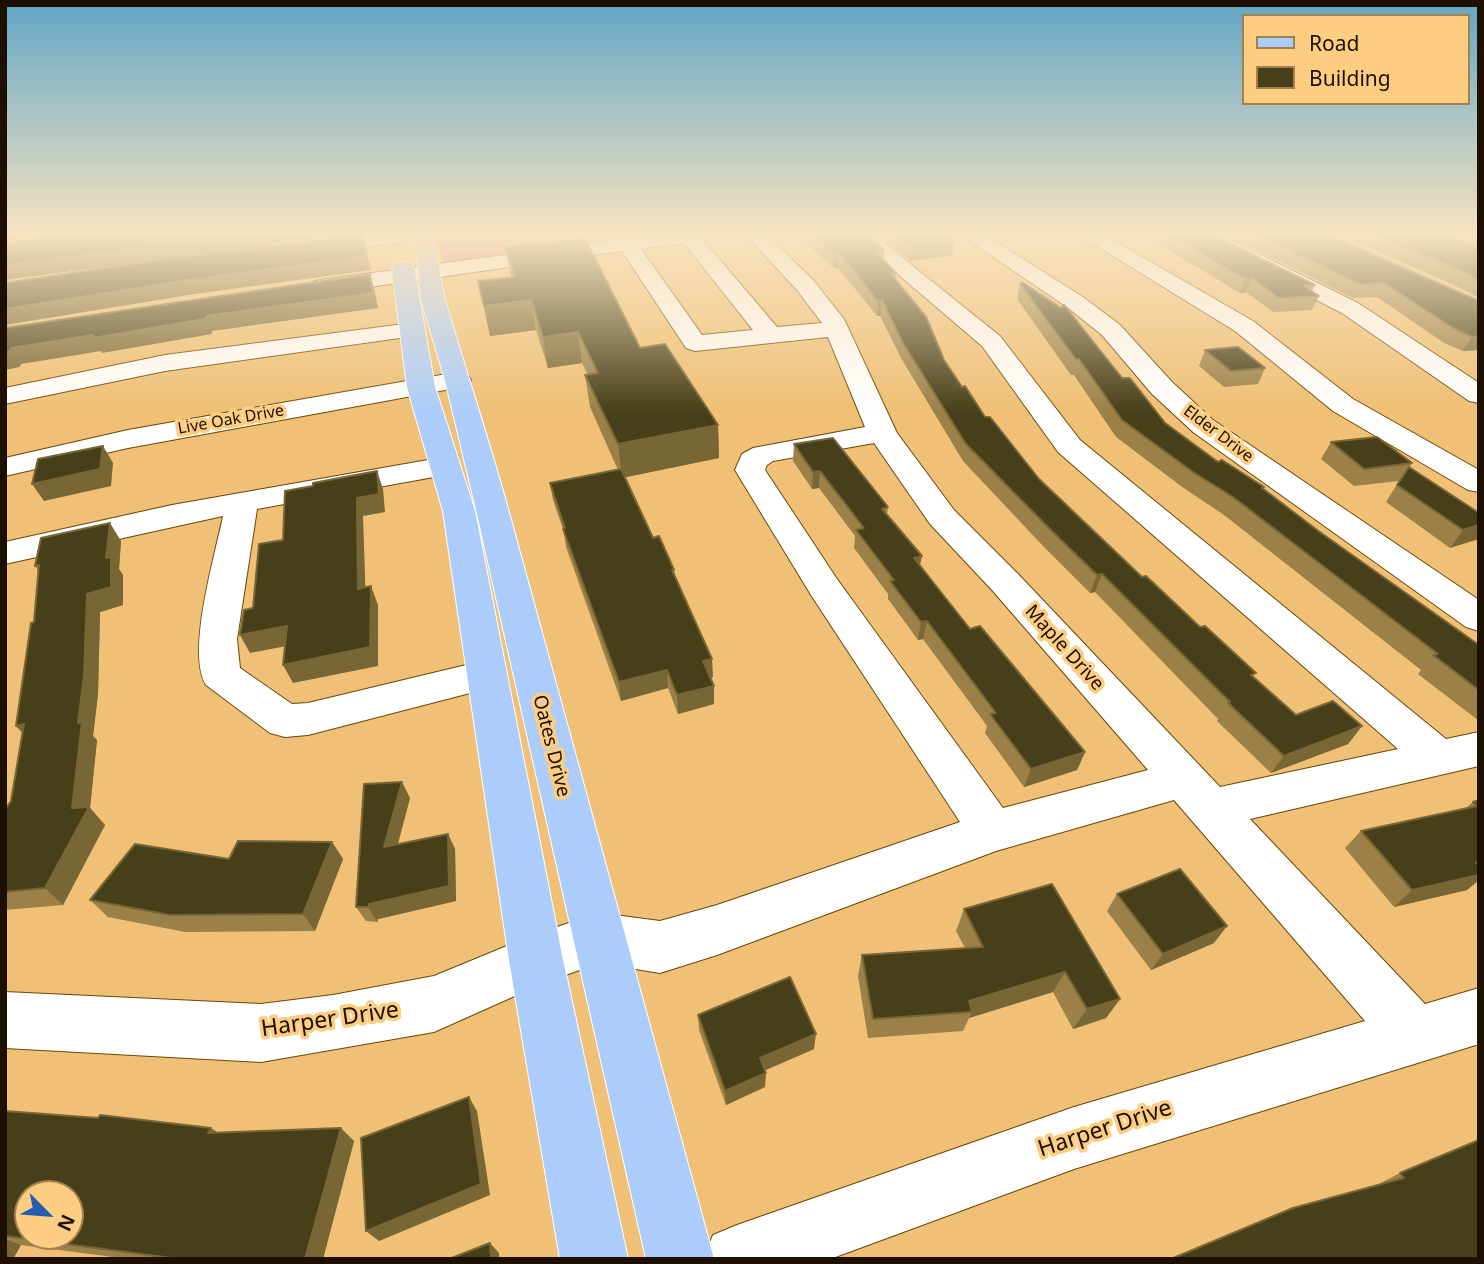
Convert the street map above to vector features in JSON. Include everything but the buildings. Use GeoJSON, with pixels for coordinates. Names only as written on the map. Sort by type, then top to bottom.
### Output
{"type":"FeatureCollection","features":[{"type":"Feature","properties":{"kind":"main road","name":"Oates Drive"},"geometry":{"type":"LineString","coordinates":[[410,294],[412,330],[440,383],[599,938],[680,1259]]}},
{"type":"Feature","properties":{"kind":"main road","name":"Oates Drive"},"geometry":{"type":"LineString","coordinates":[[430,294],[433,300],[445,466],[459,512],[536,960],[594,1259]]}},
{"type":"Feature","properties":{"kind":"street"},"geometry":{"type":"LineString","coordinates":[[661,294],[695,343],[836,330]]}},
{"type":"Feature","properties":{"kind":"street"},"geometry":{"type":"LineString","coordinates":[[738,294],[771,336]]}},
{"type":"Feature","properties":{"kind":"street","name":"Maple Drive"},"geometry":{"type":"LineString","coordinates":[[812,294],[832,319],[882,433],[942,517],[1005,582],[1414,1034]]}},
{"type":"Feature","properties":{"kind":"street"},"geometry":{"type":"LineString","coordinates":[[934,294],[992,341],[1069,446],[1459,754]]}},
{"type":"Feature","properties":{"kind":"street","name":"Elder Drive"},"geometry":{"type":"LineString","coordinates":[[1063,294],[1111,330],[1162,388],[1203,426],[1479,618]]}},
{"type":"Feature","properties":{"kind":"street"},"geometry":{"type":"LineString","coordinates":[[1189,294],[1244,326],[1343,405],[1479,483]]}},
{"type":"Feature","properties":{"kind":"street"},"geometry":{"type":"LineString","coordinates":[[1322,294],[1350,308],[1479,395]]}},
{"type":"Feature","properties":{"kind":"street"},"geometry":{"type":"LineString","coordinates":[[5,396],[165,363],[412,330]]}},
{"type":"Feature","properties":{"kind":"street","name":"Live Oak Drive"},"geometry":{"type":"LineString","coordinates":[[5,467],[128,439],[440,383]]}},
{"type":"Feature","properties":{"kind":"street"},"geometry":{"type":"LineString","coordinates":[[882,433],[764,454],[753,460],[750,470],[824,587],[993,831]]}},
{"type":"Feature","properties":{"kind":"street"},"geometry":{"type":"LineString","coordinates":[[5,553],[173,515],[445,466]]}},
{"type":"Feature","properties":{"kind":"street"},"geometry":{"type":"LineString","coordinates":[[242,502],[218,639],[220,675],[285,721],[308,719],[487,675]]}},
{"type":"Feature","properties":{"kind":"street"},"geometry":{"type":"LineString","coordinates":[[599,938],[660,947],[730,926],[993,831],[1197,794],[1459,754]]}},
{"type":"Feature","properties":{"kind":"street","name":"Harper Drive"},"geometry":{"type":"LineString","coordinates":[[5,1020],[261,1033],[434,1004],[536,960],[599,938]]}},
{"type":"Feature","properties":{"kind":"street","name":"Harper Drive"},"geometry":{"type":"LineString","coordinates":[[737,1259],[1074,1138],[1479,1016]]}}]}
